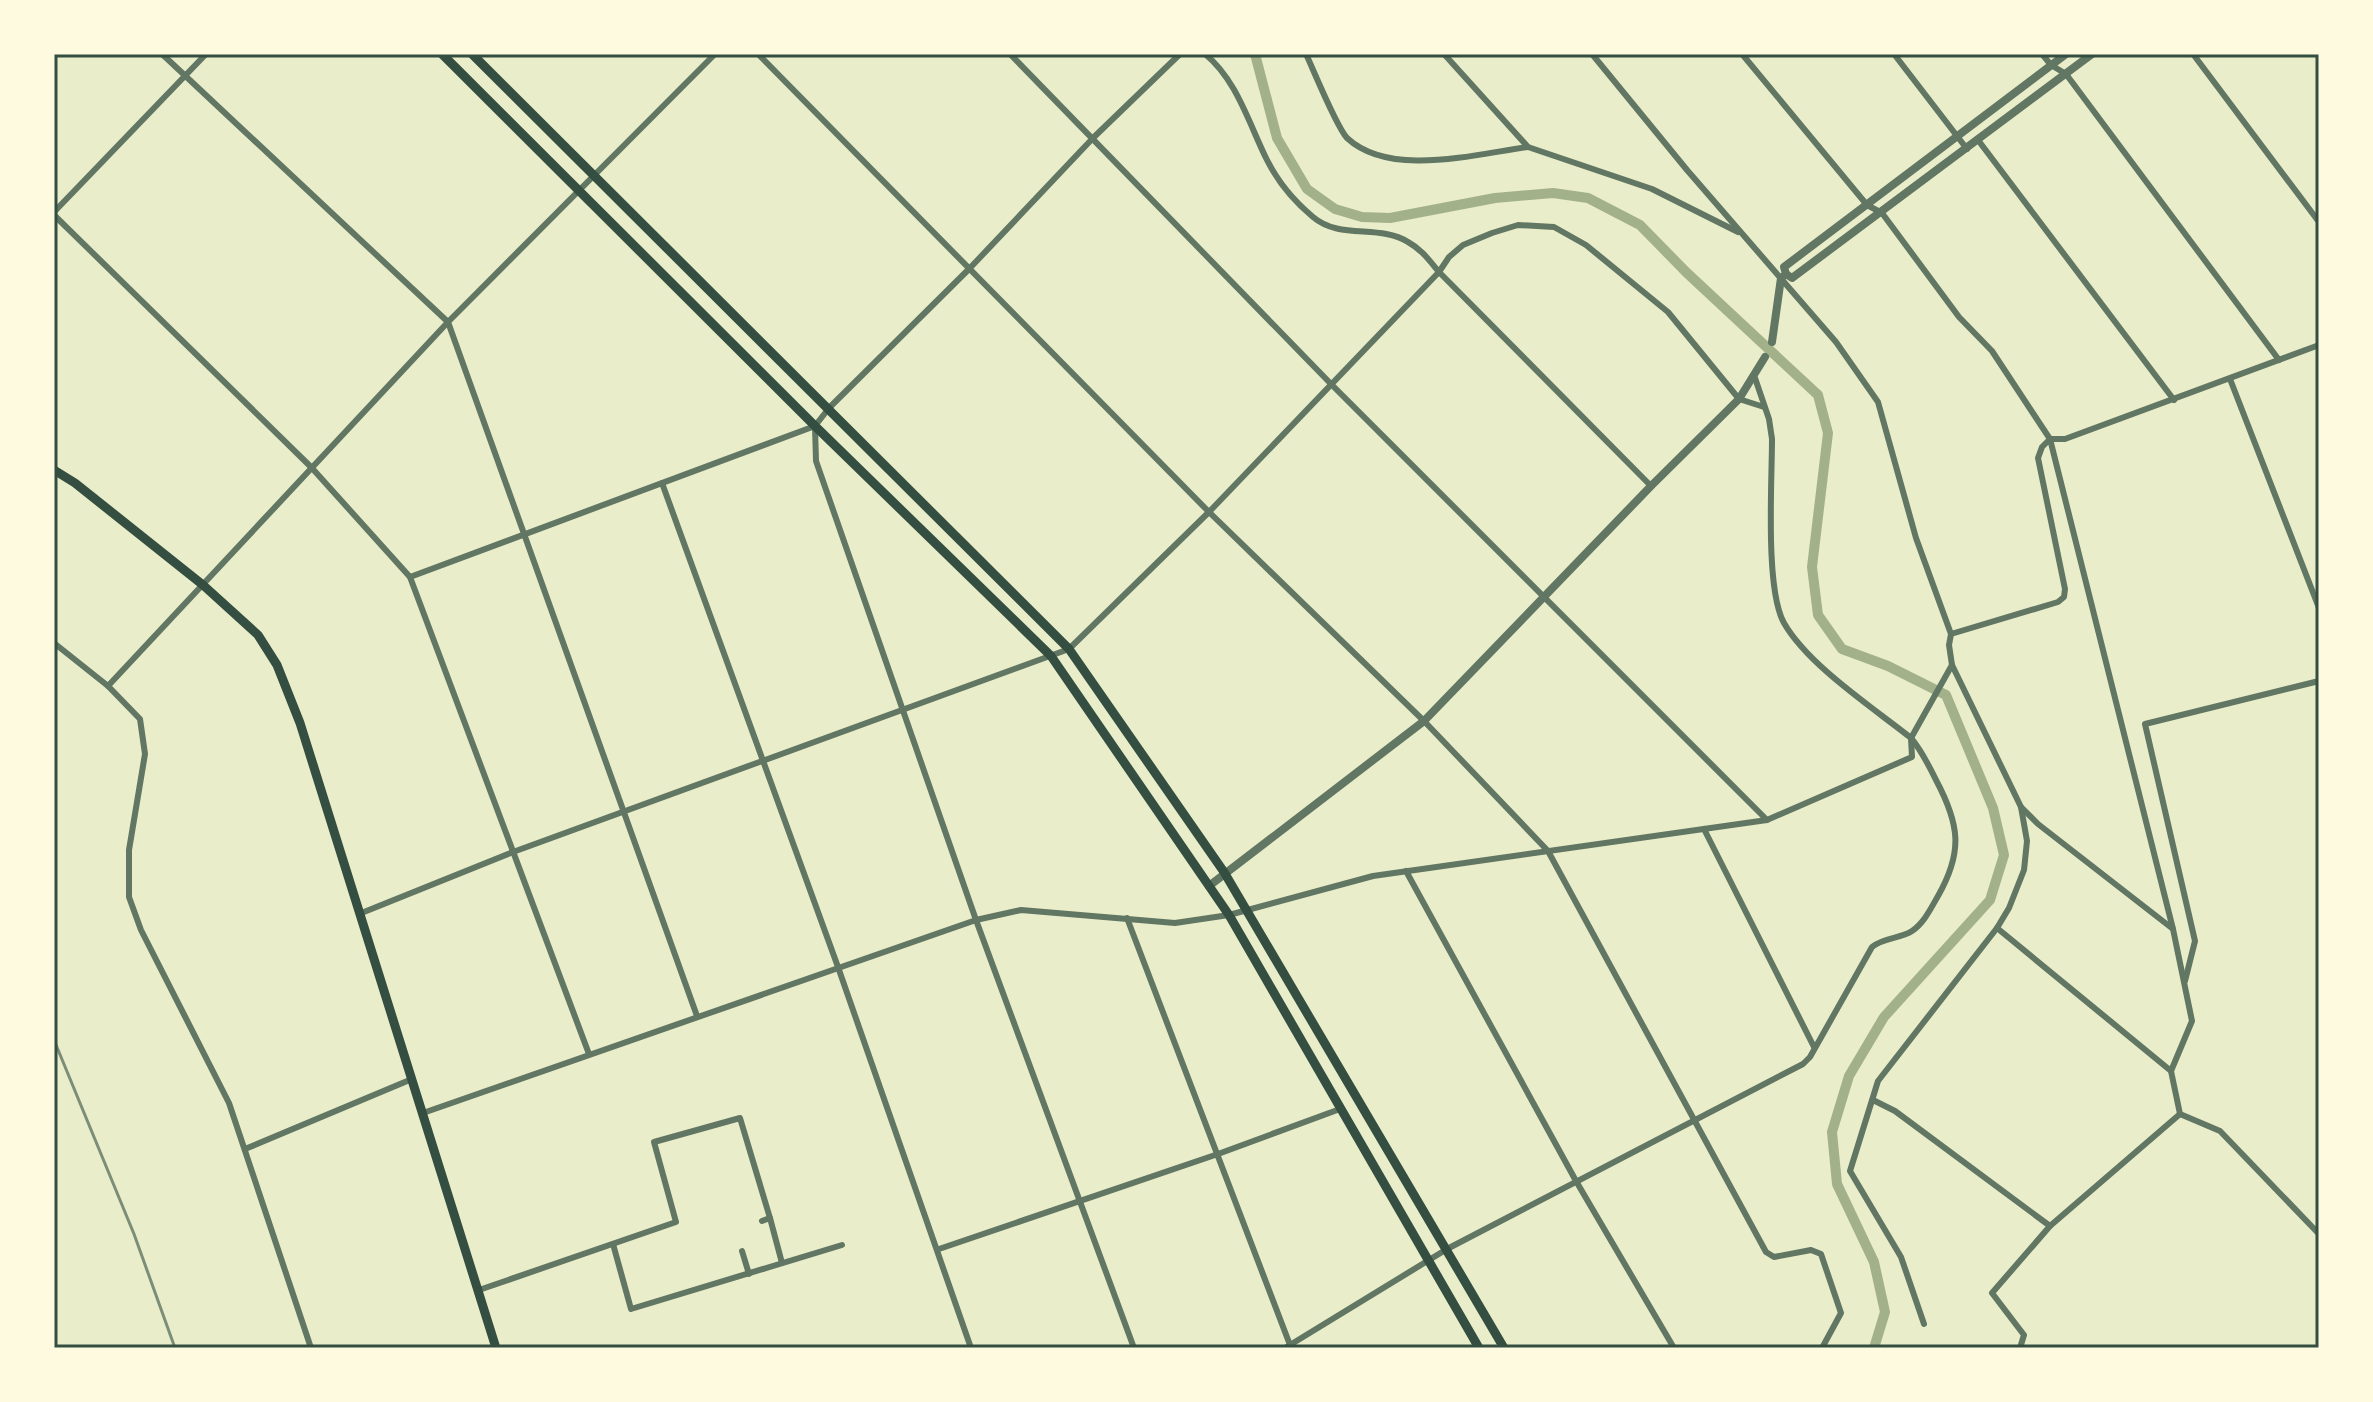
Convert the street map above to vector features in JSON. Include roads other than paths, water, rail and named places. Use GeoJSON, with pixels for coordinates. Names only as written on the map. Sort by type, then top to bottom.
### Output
{"type":"FeatureCollection","features":[{"type":"Feature","properties":{"kind":"main road"},"geometry":{"type":"LineString","coordinates":[[442,54],[1051,656],[1229,915],[1479,1348]]}},
{"type":"Feature","properties":{"kind":"main road"},"geometry":{"type":"LineString","coordinates":[[472,54],[1069,649],[1249,911],[1504,1348]]}},
{"type":"Feature","properties":{"kind":"main road"},"geometry":{"type":"LineString","coordinates":[[54,470],[203,585],[258,635],[277,665],[300,723],[496,1348]]}},
{"type":"Feature","properties":{"kind":"street"},"geometry":{"type":"LineString","coordinates":[[162,54],[448,322],[697,1016]]}},
{"type":"Feature","properties":{"kind":"street"},"geometry":{"type":"LineString","coordinates":[[206,54],[54,214],[311,467],[410,577],[589,1054]]}},
{"type":"Feature","properties":{"kind":"street"},"geometry":{"type":"LineString","coordinates":[[108,686],[448,322],[715,54]]}},
{"type":"Feature","properties":{"kind":"street"},"geometry":{"type":"LineString","coordinates":[[758,54],[1209,512],[1424,721],[1548,851],[1766,1252],[1774,1257],[1811,1250],[1821,1254],[1841,1313],[1822,1348]]}},
{"type":"Feature","properties":{"kind":"street"},"geometry":{"type":"LineString","coordinates":[[1010,54],[1332,385],[1767,820]]}},
{"type":"Feature","properties":{"kind":"street"},"geometry":{"type":"LineString","coordinates":[[410,577],[815,426],[829,408],[970,268],[1093,138],[1180,54]]}},
{"type":"Feature","properties":{"kind":"street"},"geometry":{"type":"LineString","coordinates":[[1205,54],[1225,75],[1268,164],[1290,195],[1316,220],[1336,229],[1387,233],[1406,240],[1423,253],[1651,486]]}},
{"type":"Feature","properties":{"kind":"street"},"geometry":{"type":"LineString","coordinates":[[1306,54],[1346,137],[1372,153],[1410,162],[1528,147],[1652,189],[1742,234]]}},
{"type":"Feature","properties":{"kind":"street"},"geometry":{"type":"LineString","coordinates":[[1444,54],[1528,147]]}},
{"type":"Feature","properties":{"kind":"street"},"geometry":{"type":"LineString","coordinates":[[1592,54],[1742,234],[1784,276],[1878,402],[1916,538],[1951,634],[1952,665],[2021,807],[2027,841],[2024,870],[2009,908],[1997,928],[1878,1081],[1850,1171],[1901,1257],[1924,1324]]}},
{"type":"Feature","properties":{"kind":"street"},"geometry":{"type":"LineString","coordinates":[[1742,54],[1867,205],[1882,213],[1959,317],[1992,351],[2050,439],[2173,929],[2192,1021],[2171,1071],[2180,1114]]}},
{"type":"Feature","properties":{"kind":"street"},"geometry":{"type":"LineString","coordinates":[[1894,54],[1967,149]]}},
{"type":"Feature","properties":{"kind":"street"},"geometry":{"type":"LineString","coordinates":[[2042,54],[2051,65],[2066,74],[2279,360]]}},
{"type":"Feature","properties":{"kind":"street"},"geometry":{"type":"LineString","coordinates":[[1772,342],[1784,267],[2066,54]]}},
{"type":"Feature","properties":{"kind":"street"},"geometry":{"type":"LineString","coordinates":[[1784,276],[1792,278],[2092,54]]}},
{"type":"Feature","properties":{"kind":"street"},"geometry":{"type":"LineString","coordinates":[[2193,54],[2319,222]]}},
{"type":"Feature","properties":{"kind":"street"},"geometry":{"type":"LineString","coordinates":[[1978,140],[2174,400]]}},
{"type":"Feature","properties":{"kind":"street"},"geometry":{"type":"LineString","coordinates":[[359,914],[513,852],[1069,649],[1209,512],[1439,272],[1449,257],[1463,245],[1492,233],[1518,225],[1554,227],[1580,241],[1668,312],[1739,399],[1764,407]]}},
{"type":"Feature","properties":{"kind":"street"},"geometry":{"type":"LineString","coordinates":[[1951,634],[2058,602],[2064,597],[2065,589],[2038,458],[2042,447],[2050,439],[2065,439],[2319,345]]}},
{"type":"Feature","properties":{"kind":"street"},"geometry":{"type":"LineString","coordinates":[[1209,886],[1424,721],[1739,399],[1755,378],[1765,357]]}},
{"type":"Feature","properties":{"kind":"street"},"geometry":{"type":"LineString","coordinates":[[1127,918],[1218,1154],[1287,1347],[1447,1249],[1803,1064],[1810,1057],[1872,947],[1878,942],[1913,931],[1932,907],[1950,875],[1957,834],[1950,805],[1911,738],[1810,656],[1783,621],[1773,579],[1772,439],[1769,419],[1755,378]]}},
{"type":"Feature","properties":{"kind":"street"},"geometry":{"type":"LineString","coordinates":[[2230,379],[2319,608]]}},
{"type":"Feature","properties":{"kind":"street"},"geometry":{"type":"LineString","coordinates":[[815,426],[816,461],[976,920],[1134,1348]]}},
{"type":"Feature","properties":{"kind":"street"},"geometry":{"type":"LineString","coordinates":[[662,483],[939,1249],[971,1348]]}},
{"type":"Feature","properties":{"kind":"street"},"geometry":{"type":"LineString","coordinates":[[54,643],[108,686],[140,719],[145,754],[129,850],[129,897],[141,930],[224,1091],[311,1348]]}},
{"type":"Feature","properties":{"kind":"street"},"geometry":{"type":"LineString","coordinates":[[423,1113],[976,920],[1021,910],[1175,923],[1249,911],[1373,876],[1767,820],[1912,757],[1911,738],[1952,665]]}},
{"type":"Feature","properties":{"kind":"street"},"geometry":{"type":"LineString","coordinates":[[2184,984],[2195,941],[2145,724],[2319,681]]}},
{"type":"Feature","properties":{"kind":"street"},"geometry":{"type":"LineString","coordinates":[[2021,807],[2038,824],[2173,929]]}},
{"type":"Feature","properties":{"kind":"street"},"geometry":{"type":"LineString","coordinates":[[1704,829],[1814,1048]]}},
{"type":"Feature","properties":{"kind":"street"},"geometry":{"type":"LineString","coordinates":[[1406,871],[1576,1181],[1674,1348]]}},
{"type":"Feature","properties":{"kind":"street"},"geometry":{"type":"LineString","coordinates":[[1997,928],[2171,1071]]}},
{"type":"Feature","properties":{"kind":"street"},"geometry":{"type":"LineString","coordinates":[[245,1149],[412,1079]]}},
{"type":"Feature","properties":{"kind":"street"},"geometry":{"type":"LineString","coordinates":[[1873,1100],[1895,1111],[2050,1226]]}},
{"type":"Feature","properties":{"kind":"street"},"geometry":{"type":"LineString","coordinates":[[939,1249],[1340,1109]]}},
{"type":"Feature","properties":{"kind":"street"},"geometry":{"type":"LineString","coordinates":[[2020,1348],[2024,1335],[1992,1293],[2050,1226],[2180,1114]]}},
{"type":"Feature","properties":{"kind":"street"},"geometry":{"type":"LineString","coordinates":[[2180,1114],[2220,1131],[2319,1234]]}},
{"type":"Feature","properties":{"kind":"street"},"geometry":{"type":"LineString","coordinates":[[479,1290],[676,1222],[654,1142],[740,1118],[782,1263]]}},
{"type":"Feature","properties":{"kind":"street"},"geometry":{"type":"LineString","coordinates":[[762,1221],[770,1218]]}},
{"type":"Feature","properties":{"kind":"street"},"geometry":{"type":"LineString","coordinates":[[613,1244],[631,1309],[842,1245]]}},
{"type":"Feature","properties":{"kind":"street"},"geometry":{"type":"LineString","coordinates":[[742,1251],[749,1274]]}},
{"type":"Feature","properties":{"kind":"waterway"},"geometry":{"type":"LineString","coordinates":[[1255,54],[1277,138],[1307,189],[1335,209],[1362,217],[1390,218],[1495,198],[1553,193],[1588,198],[1640,225],[1818,395],[1828,433],[1812,567],[1818,615],[1842,649],[1888,666],[1946,695],[1993,808],[2004,855],[1990,900],[1884,1017],[1849,1076],[1832,1132],[1837,1184],[1874,1262],[1885,1312],[1874,1348]]}},
{"type":"Feature","properties":{"kind":"railway"},"geometry":{"type":"LineString","coordinates":[[54,1040],[134,1234],[175,1348]]}}]}
